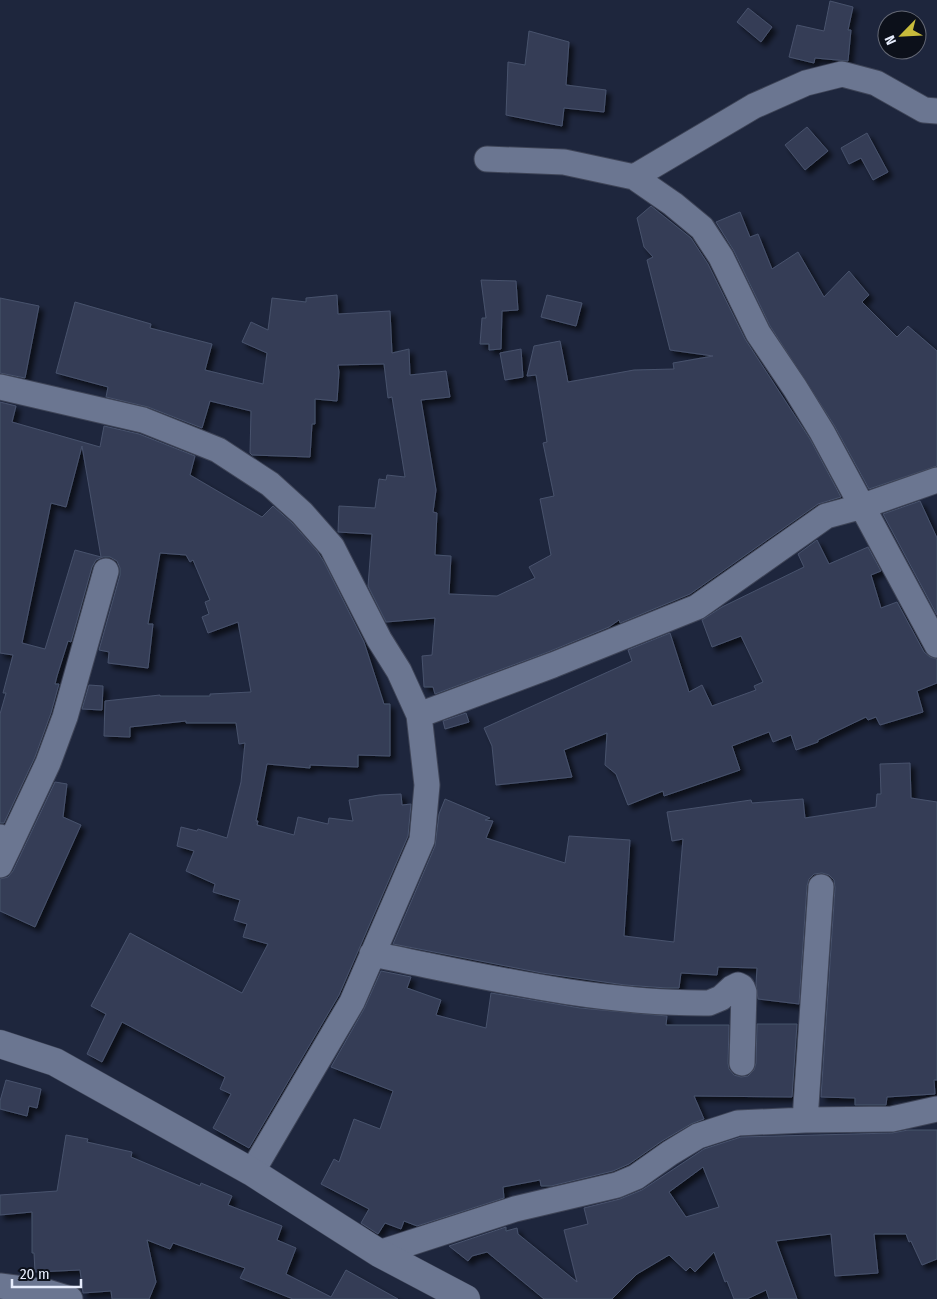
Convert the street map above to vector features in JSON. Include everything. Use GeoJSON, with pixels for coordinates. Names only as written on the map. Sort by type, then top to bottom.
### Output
{"type":"FeatureCollection","features":[{"type":"Feature","properties":{"kind":"street"},"geometry":{"type":"LineString","coordinates":[[634,177],[754,106],[806,82],[842,74],[876,83],[924,110],[937,111]]}},
{"type":"Feature","properties":{"kind":"street"},"geometry":{"type":"LineString","coordinates":[[487,159],[564,162],[634,177],[673,204],[702,228],[722,257],[758,333],[813,417],[937,645]]}},
{"type":"Feature","properties":{"kind":"street"},"geometry":{"type":"LineString","coordinates":[[0,387],[144,420],[218,450],[270,484],[302,513],[332,548],[378,639],[398,671],[419,715],[427,784],[422,840],[352,1002],[252,1172]]}},
{"type":"Feature","properties":{"kind":"street"},"geometry":{"type":"LineString","coordinates":[[419,715],[553,665],[697,607],[771,557],[826,516],[863,506],[937,480]]}},
{"type":"Feature","properties":{"kind":"street"},"geometry":{"type":"LineString","coordinates":[[0,865],[6,839],[48,763],[65,716],[106,571]]}},
{"type":"Feature","properties":{"kind":"street"},"geometry":{"type":"LineString","coordinates":[[806,1120],[822,887]]}},
{"type":"Feature","properties":{"kind":"street"},"geometry":{"type":"LineString","coordinates":[[372,954],[505,981],[622,999],[709,1003],[721,998],[738,985],[742,987],[744,992],[742,1063]]}},
{"type":"Feature","properties":{"kind":"street"},"geometry":{"type":"LineString","coordinates":[[0,1044],[55,1062],[252,1172],[379,1253],[466,1299]]}},
{"type":"Feature","properties":{"kind":"street"},"geometry":{"type":"LineString","coordinates":[[379,1253],[515,1209],[617,1185],[636,1177],[698,1136],[738,1123],[892,1119],[937,1109]]}},
{"type":"Feature","properties":{"kind":"street"},"geometry":{"type":"LineString","coordinates":[[0,1286],[47,1292],[70,1299]]}},
{"type":"Feature","properties":{"kind":"building"},"geometry":{"type":"Polygon","coordinates":[[[830,1],[853,7],[848,30],[851,30],[848,61],[815,58],[814,63],[789,57],[797,25],[824,31],[830,1]]]}},
{"type":"Feature","properties":{"kind":"building"},"geometry":{"type":"Polygon","coordinates":[[[748,8],[772,27],[761,42],[737,22],[748,8]]]}},
{"type":"Feature","properties":{"kind":"building"},"geometry":{"type":"Polygon","coordinates":[[[529,31],[569,42],[566,85],[606,90],[604,112],[564,108],[562,126],[506,115],[508,62],[525,65],[529,31]]]}},
{"type":"Feature","properties":{"kind":"building"},"geometry":{"type":"Polygon","coordinates":[[[807,127],[828,151],[805,170],[785,145],[807,127]]]}},
{"type":"Feature","properties":{"kind":"building"},"geometry":{"type":"Polygon","coordinates":[[[867,133],[888,172],[873,180],[861,158],[849,164],[841,148],[867,133]]]}},
{"type":"Feature","properties":{"kind":"building"},"geometry":{"type":"Polygon","coordinates":[[[651,206],[691,238],[708,264],[745,339],[810,439],[841,497],[818,504],[690,594],[620,623],[619,620],[609,627],[548,652],[435,694],[433,687],[424,687],[422,656],[432,655],[435,618],[386,622],[368,586],[372,534],[338,532],[339,506],[375,508],[379,479],[386,480],[387,475],[405,477],[392,397],[388,398],[384,364],[338,365],[337,401],[315,399],[315,424],[312,424],[310,457],[252,455],[250,453],[251,411],[210,401],[202,428],[148,407],[106,397],[108,387],[56,373],[75,302],[151,324],[150,328],[212,344],[205,370],[263,384],[267,353],[242,342],[251,322],[268,330],[272,298],[306,302],[306,298],[337,295],[338,314],[390,311],[392,353],[409,349],[410,375],[446,371],[450,397],[421,400],[436,490],[433,512],[437,513],[435,555],[451,556],[449,594],[497,596],[535,578],[529,567],[551,555],[540,499],[554,496],[543,443],[547,442],[536,375],[527,376],[534,346],[560,341],[568,382],[634,370],[674,369],[673,363],[713,356],[670,350],[647,260],[653,257],[644,247],[637,218],[651,206]]]}},
{"type":"Feature","properties":{"kind":"building"},"geometry":{"type":"Polygon","coordinates":[[[740,212],[750,237],[758,234],[772,269],[798,252],[824,297],[849,271],[869,295],[862,302],[897,337],[908,326],[937,351],[937,466],[869,489],[834,425],[770,326],[734,251],[716,222],[740,212]]]}},
{"type":"Feature","properties":{"kind":"building"},"geometry":{"type":"Polygon","coordinates":[[[481,280],[516,281],[518,310],[502,311],[501,349],[489,350],[489,344],[480,344],[482,318],[486,318],[481,280]]]}},
{"type":"Feature","properties":{"kind":"building"},"geometry":{"type":"Polygon","coordinates":[[[547,295],[582,303],[576,326],[541,317],[547,295]]]}},
{"type":"Feature","properties":{"kind":"building"},"geometry":{"type":"Polygon","coordinates":[[[0,298],[39,306],[25,378],[0,373],[0,298]]]}},
{"type":"Feature","properties":{"kind":"building"},"geometry":{"type":"Polygon","coordinates":[[[521,349],[523,377],[505,380],[500,353],[521,349]]]}},
{"type":"Feature","properties":{"kind":"building"},"geometry":{"type":"Polygon","coordinates":[[[0,402],[16,406],[12,422],[100,447],[104,426],[139,434],[195,456],[190,475],[262,517],[273,506],[292,523],[317,551],[324,562],[364,642],[384,704],[390,704],[390,756],[358,755],[358,767],[310,765],[310,768],[267,764],[256,821],[258,821],[257,825],[294,835],[298,817],[328,824],[329,818],[353,821],[349,800],[379,795],[401,794],[402,805],[411,804],[408,836],[339,995],[249,1148],[213,1128],[231,1094],[220,1089],[225,1077],[122,1022],[102,1062],[87,1054],[106,1014],[91,1006],[130,933],[242,993],[268,944],[243,937],[247,924],[234,920],[240,900],[213,892],[215,884],[186,871],[194,851],[177,846],[181,827],[197,831],[198,829],[227,838],[241,782],[245,743],[239,744],[236,723],[186,723],[186,721],[130,727],[130,737],[104,736],[105,701],[160,695],[210,696],[210,694],[251,692],[238,622],[208,633],[202,617],[209,614],[205,602],[210,600],[193,560],[190,562],[186,555],[160,553],[148,624],[153,624],[148,668],[108,663],[109,652],[99,650],[120,575],[120,568],[117,561],[110,557],[96,560],[92,567],[71,642],[68,641],[57,676],[55,684],[59,684],[51,713],[35,757],[4,823],[0,823],[0,714],[6,693],[3,693],[13,655],[0,653],[0,402]],[[82,446],[66,507],[51,503],[22,643],[45,649],[75,550],[101,557],[82,446]]]}},
{"type":"Feature","properties":{"kind":"building"},"geometry":{"type":"Polygon","coordinates":[[[920,501],[937,538],[937,615],[883,514],[920,501]]]}},
{"type":"Feature","properties":{"kind":"building"},"geometry":{"type":"Polygon","coordinates":[[[817,540],[829,564],[868,547],[881,571],[871,575],[881,608],[897,602],[924,652],[930,657],[937,659],[937,683],[917,691],[923,712],[880,725],[876,717],[868,720],[866,717],[818,740],[818,742],[796,750],[791,735],[773,742],[769,732],[732,746],[740,770],[664,796],[663,791],[628,805],[616,774],[605,765],[607,733],[564,750],[572,777],[496,785],[492,746],[484,728],[632,661],[628,650],[670,633],[689,692],[702,685],[712,706],[756,690],[754,686],[763,682],[741,636],[712,647],[702,620],[722,607],[804,567],[798,554],[817,540]]]}},
{"type":"Feature","properties":{"kind":"building"},"geometry":{"type":"Polygon","coordinates":[[[89,685],[103,686],[102,710],[82,709],[89,685]]]}},
{"type":"Feature","properties":{"kind":"building"},"geometry":{"type":"Polygon","coordinates":[[[466,713],[469,722],[445,729],[443,721],[466,713]]]}},
{"type":"Feature","properties":{"kind":"building"},"geometry":{"type":"Polygon","coordinates":[[[910,763],[911,798],[937,802],[937,1080],[934,1080],[935,1094],[887,1097],[886,1105],[855,1105],[855,1098],[821,1097],[835,888],[834,880],[829,875],[822,873],[814,874],[809,879],[807,886],[799,1004],[758,999],[756,984],[757,968],[718,967],[717,975],[681,973],[679,988],[667,988],[625,985],[542,973],[393,944],[435,846],[439,814],[445,799],[490,818],[485,820],[493,821],[486,838],[565,863],[569,836],[630,840],[624,936],[674,942],[683,839],[672,841],[667,812],[751,800],[752,803],[803,799],[805,818],[876,807],[877,794],[881,794],[880,764],[910,763]]]}},
{"type":"Feature","properties":{"kind":"building"},"geometry":{"type":"Polygon","coordinates":[[[55,782],[67,784],[63,817],[81,825],[35,927],[0,911],[0,879],[8,877],[13,871],[55,782]]]}},
{"type":"Feature","properties":{"kind":"building"},"geometry":{"type":"Polygon","coordinates":[[[381,971],[411,977],[407,988],[441,1000],[436,1015],[486,1028],[491,993],[580,1008],[667,1016],[666,1025],[729,1025],[729,1069],[734,1075],[741,1077],[748,1076],[754,1070],[756,1063],[757,1024],[797,1024],[792,1097],[694,1096],[704,1119],[691,1124],[629,1164],[613,1171],[551,1186],[541,1186],[540,1180],[503,1187],[504,1198],[417,1226],[404,1221],[401,1229],[385,1223],[378,1234],[361,1223],[369,1209],[321,1184],[334,1159],[339,1162],[354,1119],[380,1129],[393,1091],[331,1067],[364,1009],[381,971]]]}},
{"type":"Feature","properties":{"kind":"building"},"geometry":{"type":"Polygon","coordinates":[[[6,1080],[41,1089],[37,1108],[29,1106],[27,1116],[0,1109],[0,1101],[6,1080]]]}},
{"type":"Feature","properties":{"kind":"building"},"geometry":{"type":"Polygon","coordinates":[[[908,1130],[937,1130],[937,1259],[922,1265],[906,1234],[874,1234],[878,1273],[835,1276],[831,1234],[776,1241],[797,1299],[769,1299],[766,1290],[747,1299],[734,1299],[727,1281],[725,1282],[714,1252],[695,1272],[690,1267],[686,1271],[669,1255],[637,1274],[612,1299],[544,1299],[487,1252],[472,1256],[468,1261],[449,1246],[506,1227],[506,1231],[517,1228],[518,1234],[577,1282],[564,1230],[588,1224],[584,1208],[620,1199],[642,1190],[704,1149],[741,1137],[892,1133],[908,1130]],[[703,1167],[669,1192],[686,1217],[719,1207],[703,1167]]]}},
{"type":"Feature","properties":{"kind":"building"},"geometry":{"type":"Polygon","coordinates":[[[66,1135],[88,1139],[87,1142],[132,1152],[131,1157],[200,1186],[201,1183],[232,1196],[228,1205],[282,1226],[277,1240],[296,1248],[286,1274],[331,1297],[346,1270],[398,1299],[293,1299],[240,1278],[245,1268],[173,1243],[170,1249],[147,1240],[156,1282],[149,1299],[112,1299],[111,1291],[83,1293],[80,1270],[35,1272],[34,1253],[32,1253],[32,1212],[0,1215],[0,1195],[57,1191],[66,1135]]]}}]}
